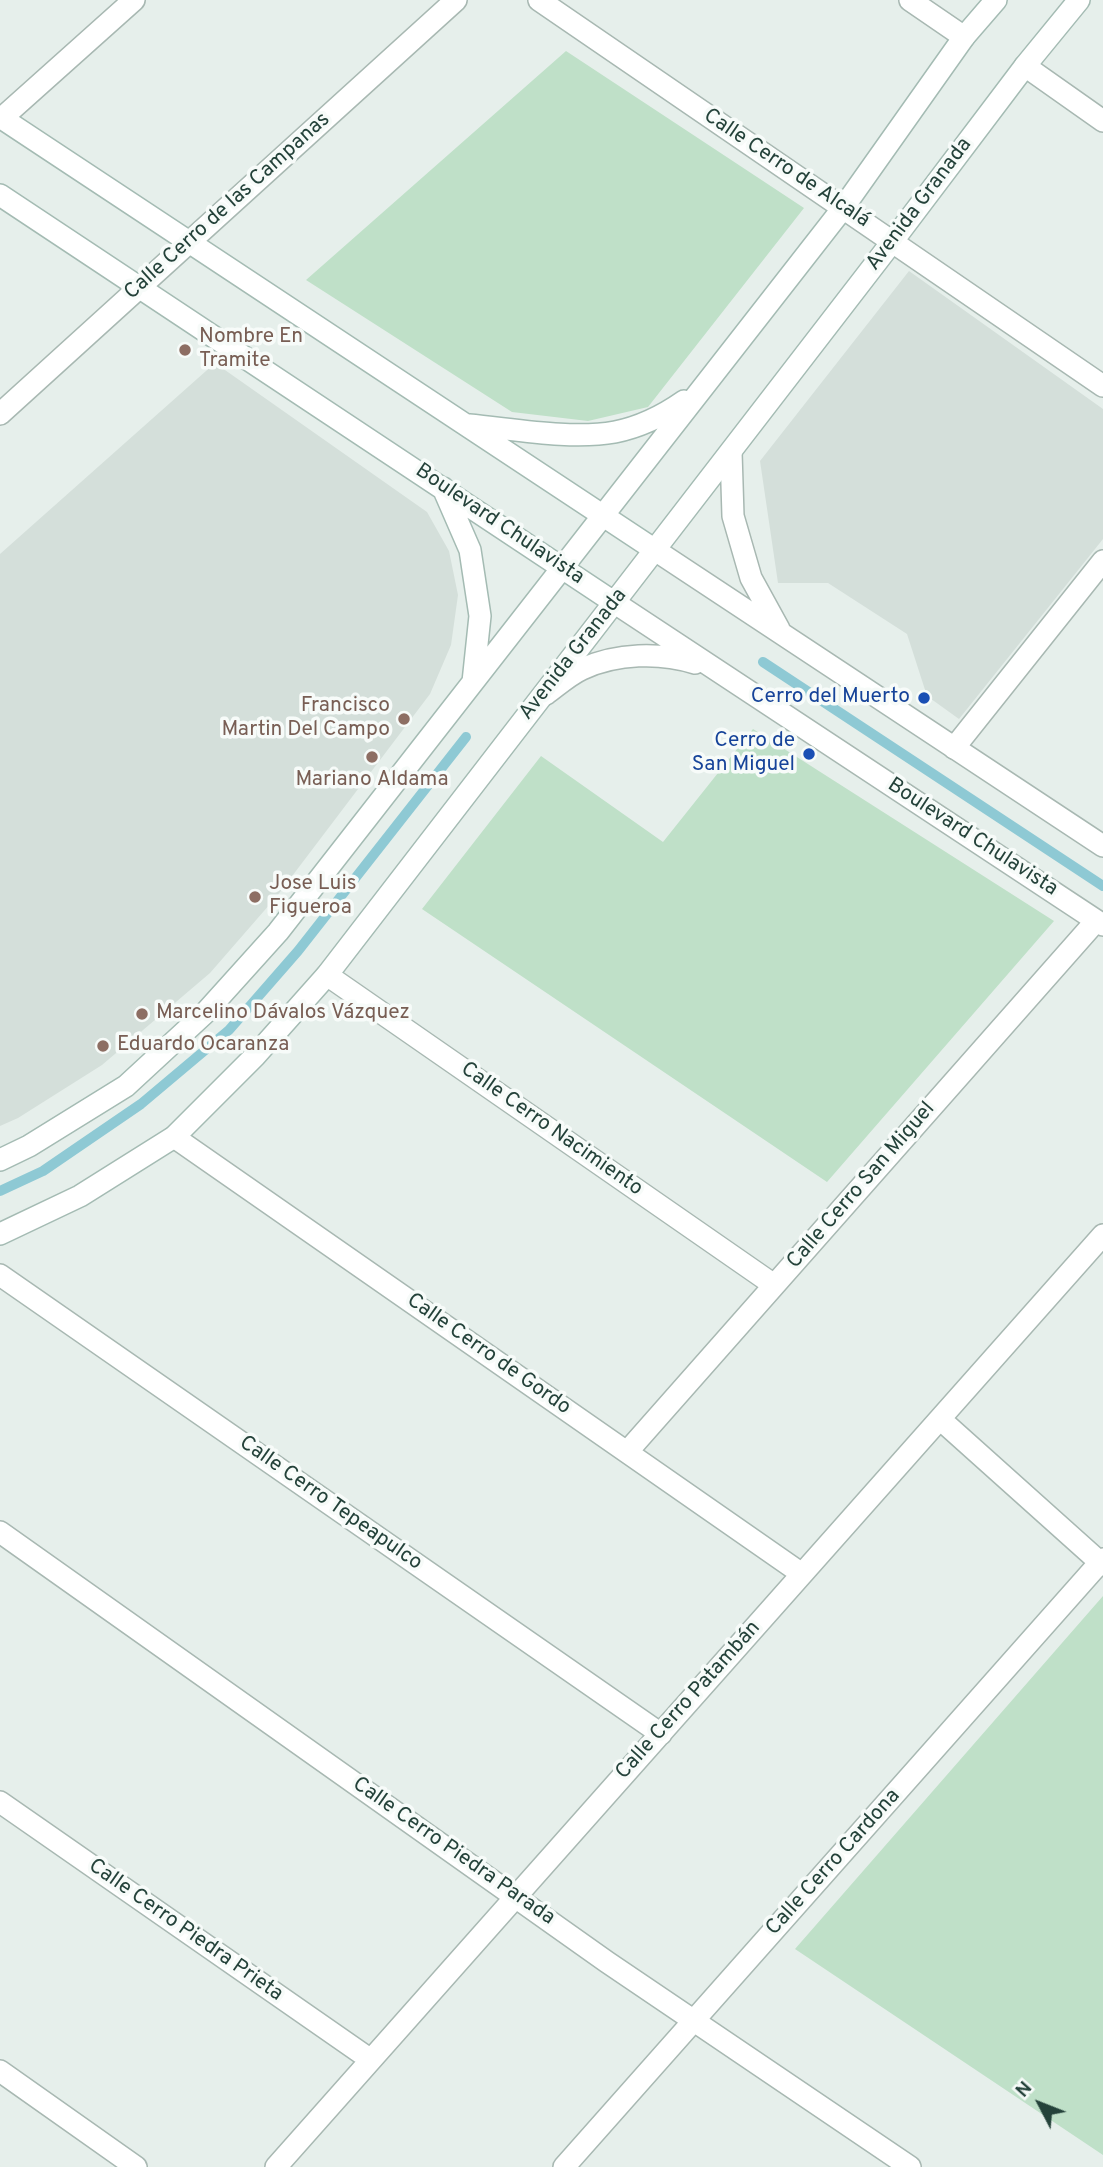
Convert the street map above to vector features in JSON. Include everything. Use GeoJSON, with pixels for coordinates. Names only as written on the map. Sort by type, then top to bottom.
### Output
{"type":"FeatureCollection","features":[{"type":"Feature","properties":{"kind":"street"},"geometry":{"type":"LineString","coordinates":[[134,0],[1,118],[1103,846]]}},
{"type":"Feature","properties":{"kind":"street","name":"Calle Cerro de las Campanas"},"geometry":{"type":"LineString","coordinates":[[0,414],[456,0]]}},
{"type":"Feature","properties":{"kind":"street","name":"Calle Cerro de Alcalá"},"geometry":{"type":"LineString","coordinates":[[539,0],[1103,386]]}},
{"type":"Feature","properties":{"kind":"street"},"geometry":{"type":"LineString","coordinates":[[911,0],[964,37]]}},
{"type":"Feature","properties":{"kind":"street"},"geometry":{"type":"LineString","coordinates":[[0,1160],[29,1146],[126,1086],[205,1013],[278,932],[843,208],[964,37],[996,0]]}},
{"type":"Feature","properties":{"kind":"street","name":"Avenida Granada"},"geometry":{"type":"LineString","coordinates":[[0,1234],[80,1196],[174,1136],[255,1056],[327,975],[1079,0]]}},
{"type":"Feature","properties":{"kind":"street"},"geometry":{"type":"LineString","coordinates":[[1026,66],[1103,121]]}},
{"type":"Feature","properties":{"kind":"street","name":"Boulevard Chulavista"},"geometry":{"type":"LineString","coordinates":[[0,195],[1100,923]]}},
{"type":"Feature","properties":{"kind":"street"},"geometry":{"type":"LineString","coordinates":[[466,425],[568,434],[615,432],[661,417],[701,390]]}},
{"type":"Feature","properties":{"kind":"street"},"geometry":{"type":"LineString","coordinates":[[730,452],[733,516],[751,578],[782,634]]}},
{"type":"Feature","properties":{"kind":"street"},"geometry":{"type":"LineString","coordinates":[[443,488],[470,550],[480,616],[472,682]]}},
{"type":"Feature","properties":{"kind":"street"},"geometry":{"type":"LineString","coordinates":[[954,748],[1103,561]]}},
{"type":"Feature","properties":{"kind":"street"},"geometry":{"type":"LineString","coordinates":[[544,695],[582,669],[627,656],[673,657],[717,670]]}},
{"type":"Feature","properties":{"kind":"street","name":"Calle Cerro San Miguel"},"geometry":{"type":"LineString","coordinates":[[628,1452],[774,1285],[1100,923]]}},
{"type":"Feature","properties":{"kind":"street","name":"Calle Cerro Nacimiento"},"geometry":{"type":"LineString","coordinates":[[327,975],[774,1285]]}},
{"type":"Feature","properties":{"kind":"street","name":"Calle Cerro de Gordo"},"geometry":{"type":"LineString","coordinates":[[174,1136],[802,1574]]}},
{"type":"Feature","properties":{"kind":"street","name":"Calle Cerro Patambán"},"geometry":{"type":"LineString","coordinates":[[276,2167],[1103,1235]]}},
{"type":"Feature","properties":{"kind":"street","name":"Calle Cerro Tepeapulco"},"geometry":{"type":"LineString","coordinates":[[0,1275],[660,1734]]}},
{"type":"Feature","properties":{"kind":"street"},"geometry":{"type":"LineString","coordinates":[[940,1419],[1102,1562]]}},
{"type":"Feature","properties":{"kind":"street","name":"Calle Cerro Piedra Parada"},"geometry":{"type":"LineString","coordinates":[[0,1532],[607,1962],[910,2167]]}},
{"type":"Feature","properties":{"kind":"street","name":"Calle Cerro Cardona"},"geometry":{"type":"LineString","coordinates":[[564,2167],[1102,1562]]}},
{"type":"Feature","properties":{"kind":"street","name":"Calle Cerro Piedra Prieta"},"geometry":{"type":"LineString","coordinates":[[0,1802],[370,2060]]}},
{"type":"Feature","properties":{"kind":"street"},"geometry":{"type":"LineString","coordinates":[[0,2071],[136,2167]]}},
{"type":"Feature","properties":{"kind":"shaded area"},"geometry":{"type":"Polygon","coordinates":[[[909,271],[1103,409],[1103,539],[959,719],[927,696],[907,634],[828,583],[778,583],[760,461],[909,271]]]}},
{"type":"Feature","properties":{"kind":"shaded area"},"geometry":{"type":"Polygon","coordinates":[[[215,363],[427,512],[449,551],[458,595],[451,645],[430,694],[277,896],[210,973],[102,1065],[18,1118],[0,1126],[0,554],[215,363]]]}},
{"type":"Feature","properties":{"kind":"green space"},"geometry":{"type":"Polygon","coordinates":[[[566,51],[804,208],[648,407],[588,421],[512,412],[306,280],[566,51]]]}},
{"type":"Feature","properties":{"kind":"green space"},"geometry":{"type":"Polygon","coordinates":[[[753,729],[1054,921],[827,1182],[422,909],[541,756],[663,842],[753,729]]]}},
{"type":"Feature","properties":{"kind":"green space"},"geometry":{"type":"Polygon","coordinates":[[[1103,1596],[1103,2155],[795,1949],[1103,1596]]]}},
{"type":"Feature","properties":{"kind":"waterway"},"geometry":{"type":"LineString","coordinates":[[763,662],[1103,886]]}},
{"type":"Feature","properties":{"kind":"waterway"},"geometry":{"type":"LineString","coordinates":[[0,1191],[43,1171],[141,1104],[229,1030],[298,951],[466,737]]}},
{"type":"Feature","properties":{"kind":"place","name":"Nombre En Tramite"},"geometry":{"type":"Point","coordinates":[185,350]}},
{"type":"Feature","properties":{"kind":"place","name":"Cerro del Muerto"},"geometry":{"type":"Point","coordinates":[924,698]}},
{"type":"Feature","properties":{"kind":"place","name":"Francisco Martin Del Campo"},"geometry":{"type":"Point","coordinates":[404,719]}},
{"type":"Feature","properties":{"kind":"place","name":"Cerro de San Miguel"},"geometry":{"type":"Point","coordinates":[809,754]}},
{"type":"Feature","properties":{"kind":"place","name":"Mariano Aldama"},"geometry":{"type":"Point","coordinates":[372,757]}},
{"type":"Feature","properties":{"kind":"place","name":"Jose Luis Figueroa"},"geometry":{"type":"Point","coordinates":[255,897]}},
{"type":"Feature","properties":{"kind":"place","name":"Marcelino Dávalos Vázquez"},"geometry":{"type":"Point","coordinates":[142,1014]}},
{"type":"Feature","properties":{"kind":"place","name":"Eduardo Ocaranza"},"geometry":{"type":"Point","coordinates":[103,1046]}}]}
